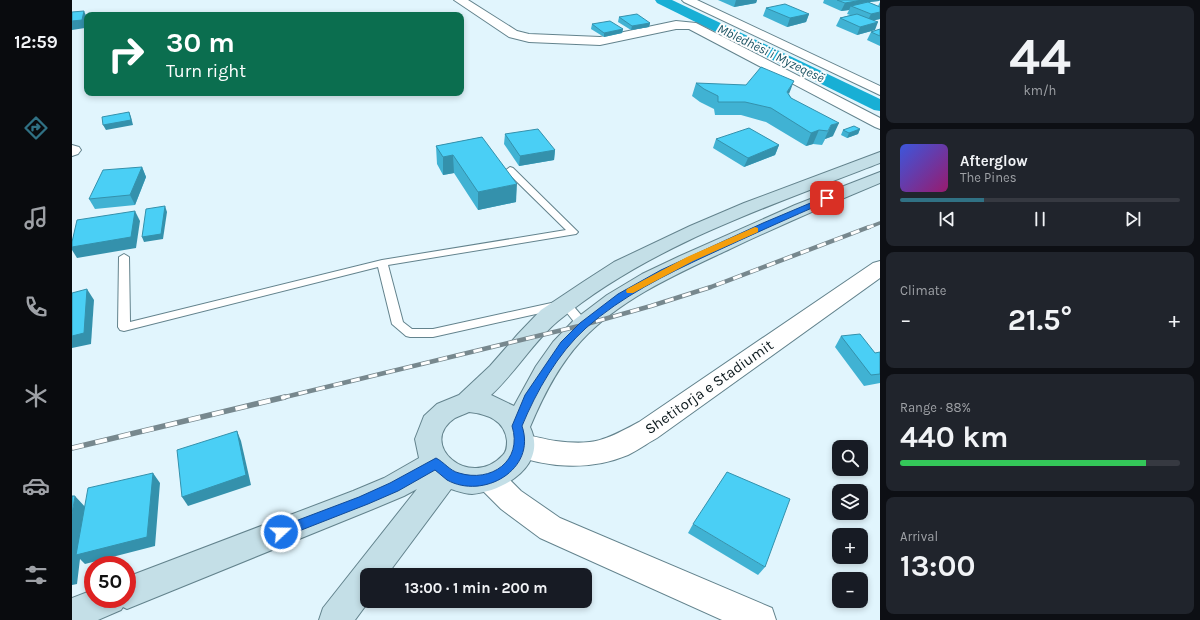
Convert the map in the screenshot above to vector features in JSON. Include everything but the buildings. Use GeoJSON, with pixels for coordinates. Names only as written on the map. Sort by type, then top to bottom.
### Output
{"type":"FeatureCollection","features":[{"type":"Feature","properties":{"kind":"main road"},"geometry":{"type":"LineString","coordinates":[[468,402],[499,373],[526,340],[549,316],[622,267],[697,230],[763,202],[880,157]]}},
{"type":"Feature","properties":{"kind":"main road"},"geometry":{"type":"LineString","coordinates":[[518,436],[512,418],[497,407],[478,402],[468,402],[457,404],[446,410],[431,426],[428,436],[428,447],[431,455],[441,468],[461,479],[471,481],[490,479],[499,475],[513,462],[518,436],[529,398],[564,344],[583,325],[621,296],[670,269],[773,222],[880,177]]}},
{"type":"Feature","properties":{"kind":"main road"},"geometry":{"type":"LineString","coordinates":[[374,568],[416,510],[441,468]]}},
{"type":"Feature","properties":{"kind":"main road"},"geometry":{"type":"LineString","coordinates":[[136,588],[441,468]]}},
{"type":"Feature","properties":{"kind":"main road"},"geometry":{"type":"LineString","coordinates":[[335,620],[360,587]]}},
{"type":"Feature","properties":{"kind":"main road"},"geometry":{"type":"LineString","coordinates":[[72,614],[87,608]]}},
{"type":"Feature","properties":{"kind":"street"},"geometry":{"type":"LineString","coordinates":[[460,0],[512,34],[524,37],[600,41],[676,25],[692,26],[880,124]]}},
{"type":"Feature","properties":{"kind":"street"},"geometry":{"type":"LineString","coordinates":[[688,0],[880,91]]}},
{"type":"Feature","properties":{"kind":"street","name":"Shetitorja e Stadiumit"},"geometry":{"type":"LineString","coordinates":[[518,436],[564,454],[596,454],[615,448],[648,430],[880,268]]}},
{"type":"Feature","properties":{"kind":"street"},"geometry":{"type":"LineString","coordinates":[[490,479],[511,500],[550,528],[760,620]]}},
{"type":"Feature","properties":{"kind":"lane"},"geometry":{"type":"LineString","coordinates":[[124,257],[124,327],[382,264],[573,232],[510,170]]}},
{"type":"Feature","properties":{"kind":"lane"},"geometry":{"type":"LineString","coordinates":[[382,264],[398,324],[410,333],[434,333],[565,304],[583,325]]}},
{"type":"Feature","properties":{"kind":"waterway","name":"Mbledhësi i Myzeqesë"},"geometry":{"type":"LineString","coordinates":[[662,0],[880,106]]}},
{"type":"Feature","properties":{"kind":"railway"},"geometry":{"type":"LineString","coordinates":[[867,228],[880,223]]}},
{"type":"Feature","properties":{"kind":"railway"},"geometry":{"type":"LineString","coordinates":[[281,398],[583,325],[651,306],[711,287],[869,227]]}},
{"type":"Feature","properties":{"kind":"railway"},"geometry":{"type":"LineString","coordinates":[[72,448],[285,397]]}},
{"type":"Feature","properties":{"kind":"slow traffic"},"geometry":{"type":"LineString","coordinates":[[630,291],[690,259],[755,230]]}},
{"type":"Feature","properties":{"kind":"route"},"geometry":{"type":"LineString","coordinates":[[281,532],[394,487],[436,463],[442,470],[451,476],[471,481],[490,479],[499,475],[507,469],[518,454],[520,436],[517,426],[529,398],[564,344],[583,325],[621,296],[664,272],[827,198]]}}]}
